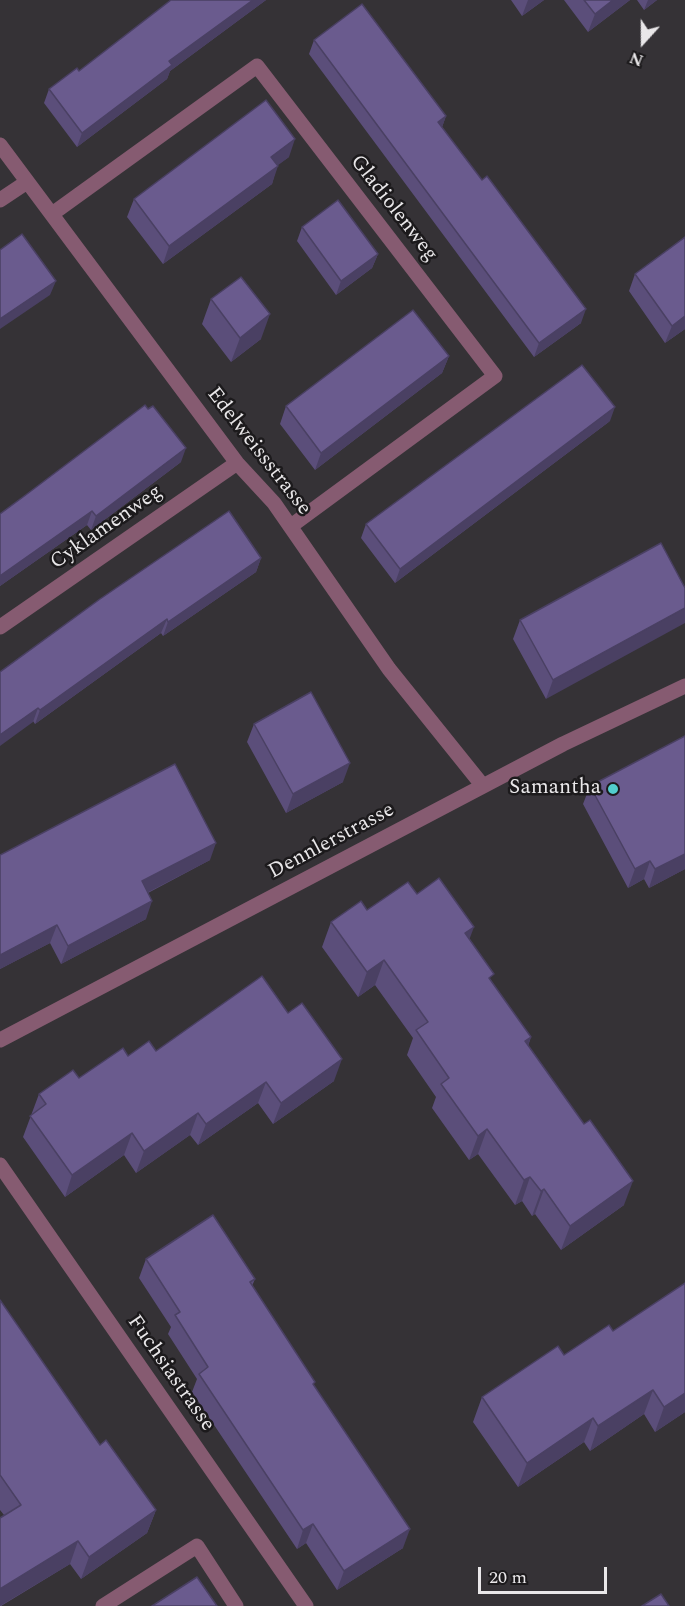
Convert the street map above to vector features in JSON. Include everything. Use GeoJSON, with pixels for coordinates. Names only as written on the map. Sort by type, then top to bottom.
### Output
{"type":"FeatureCollection","features":[{"type":"Feature","properties":{"kind":"street","name":"Gladiolenweg"},"geometry":{"type":"LineString","coordinates":[[52,214],[257,66],[495,376],[291,526]]}},
{"type":"Feature","properties":{"kind":"street","name":"Edelweissstrasse"},"geometry":{"type":"LineString","coordinates":[[0,145],[237,463],[274,503],[389,669],[483,786]]}},
{"type":"Feature","properties":{"kind":"street"},"geometry":{"type":"LineString","coordinates":[[0,200],[27,182]]}},
{"type":"Feature","properties":{"kind":"street","name":"Cyklamenweg"},"geometry":{"type":"LineString","coordinates":[[0,627],[237,463]]}},
{"type":"Feature","properties":{"kind":"street","name":"Dennlerstrasse"},"geometry":{"type":"LineString","coordinates":[[0,1040],[483,786],[685,686]]}},
{"type":"Feature","properties":{"kind":"street","name":"Fuchsiastrasse"},"geometry":{"type":"LineString","coordinates":[[0,1165],[306,1606]]}},
{"type":"Feature","properties":{"kind":"street"},"geometry":{"type":"LineString","coordinates":[[103,1606],[197,1546],[236,1606]]}},
{"type":"Feature","properties":{"kind":"building"},"geometry":{"type":"Polygon","coordinates":[[[171,0],[253,0],[169,61],[172,65],[82,133],[49,89],[77,68],[79,71],[171,0]]]}},
{"type":"Feature","properties":{"kind":"building"},"geometry":{"type":"Polygon","coordinates":[[[584,0],[613,0],[595,14],[584,0]]]}},
{"type":"Feature","properties":{"kind":"building"},"geometry":{"type":"Polygon","coordinates":[[[362,4],[446,116],[438,122],[482,180],[487,176],[586,309],[539,343],[314,40],[362,4]]]}},
{"type":"Feature","properties":{"kind":"building"},"geometry":{"type":"Polygon","coordinates":[[[266,100],[295,139],[271,157],[278,166],[169,246],[134,199],[266,100]]]}},
{"type":"Feature","properties":{"kind":"building"},"geometry":{"type":"Polygon","coordinates":[[[338,200],[378,254],[341,281],[302,227],[338,200]]]}},
{"type":"Feature","properties":{"kind":"building"},"geometry":{"type":"Polygon","coordinates":[[[22,234],[56,281],[0,319],[0,250],[22,234]]]}},
{"type":"Feature","properties":{"kind":"building"},"geometry":{"type":"Polygon","coordinates":[[[685,237],[685,316],[672,326],[635,274],[685,237]]]}},
{"type":"Feature","properties":{"kind":"building"},"geometry":{"type":"Polygon","coordinates":[[[241,277],[270,314],[240,338],[211,299],[241,277]]]}},
{"type":"Feature","properties":{"kind":"building"},"geometry":{"type":"Polygon","coordinates":[[[413,310],[449,356],[321,453],[286,406],[413,310]]]}},
{"type":"Feature","properties":{"kind":"building"},"geometry":{"type":"Polygon","coordinates":[[[582,365],[615,407],[400,569],[366,524],[582,365]]]}},
{"type":"Feature","properties":{"kind":"building"},"geometry":{"type":"Polygon","coordinates":[[[145,405],[148,409],[153,406],[186,448],[96,516],[92,511],[0,576],[0,514],[145,405]]]}},
{"type":"Feature","properties":{"kind":"building"},"geometry":{"type":"Polygon","coordinates":[[[229,511],[261,558],[168,622],[167,619],[40,710],[38,708],[0,735],[0,672],[100,599],[229,511]]]}},
{"type":"Feature","properties":{"kind":"building"},"geometry":{"type":"Polygon","coordinates":[[[661,543],[685,588],[685,608],[553,680],[520,620],[661,543]]]}},
{"type":"Feature","properties":{"kind":"building"},"geometry":{"type":"Polygon","coordinates":[[[311,692],[350,763],[293,794],[254,724],[311,692]]]}},
{"type":"Feature","properties":{"kind":"building"},"geometry":{"type":"Polygon","coordinates":[[[685,736],[685,854],[655,869],[650,861],[635,869],[590,786],[685,736]]]}},
{"type":"Feature","properties":{"kind":"building"},"geometry":{"type":"Polygon","coordinates":[[[175,764],[216,843],[142,881],[152,901],[68,946],[57,925],[0,955],[0,855],[175,764]]]}},
{"type":"Feature","properties":{"kind":"building"},"geometry":{"type":"Polygon","coordinates":[[[439,878],[474,927],[465,933],[494,974],[489,978],[531,1037],[525,1041],[584,1124],[590,1120],[633,1181],[570,1226],[544,1189],[541,1191],[530,1177],[524,1180],[487,1129],[478,1136],[441,1084],[449,1078],[416,1030],[428,1022],[384,960],[367,972],[331,922],[361,901],[367,910],[408,882],[417,894],[439,878]]]}},
{"type":"Feature","properties":{"kind":"building"},"geometry":{"type":"Polygon","coordinates":[[[262,976],[288,1013],[302,1003],[342,1059],[281,1103],[266,1082],[206,1124],[198,1113],[144,1151],[132,1133],[72,1175],[30,1116],[46,1104],[39,1094],[73,1070],[79,1078],[123,1048],[128,1056],[149,1041],[156,1051],[262,976]]]}},
{"type":"Feature","properties":{"kind":"building"},"geometry":{"type":"Polygon","coordinates":[[[213,1215],[255,1279],[250,1282],[315,1382],[313,1384],[410,1529],[344,1571],[313,1524],[303,1530],[199,1374],[208,1367],[175,1315],[180,1312],[146,1259],[213,1215]]]}},
{"type":"Feature","properties":{"kind":"building"},"geometry":{"type":"Polygon","coordinates":[[[685,1283],[685,1393],[664,1407],[653,1390],[598,1426],[593,1418],[527,1463],[482,1397],[558,1346],[564,1355],[609,1325],[613,1331],[685,1283]]]}},
{"type":"Feature","properties":{"kind":"building"},"geometry":{"type":"Polygon","coordinates":[[[0,1300],[100,1445],[106,1440],[156,1510],[89,1557],[78,1541],[0,1589],[0,1518],[21,1505],[0,1475],[0,1300]]]}},
{"type":"Feature","properties":{"kind":"building"},"geometry":{"type":"Polygon","coordinates":[[[197,1577],[217,1606],[152,1606],[197,1577]]]}},
{"type":"Feature","properties":{"kind":"building"},"geometry":{"type":"Polygon","coordinates":[[[661,1594],[669,1606],[642,1606],[661,1594]]]}},
{"type":"Feature","properties":{"kind":"place","name":"Samantha"},"geometry":{"type":"Point","coordinates":[613,789]}}]}
